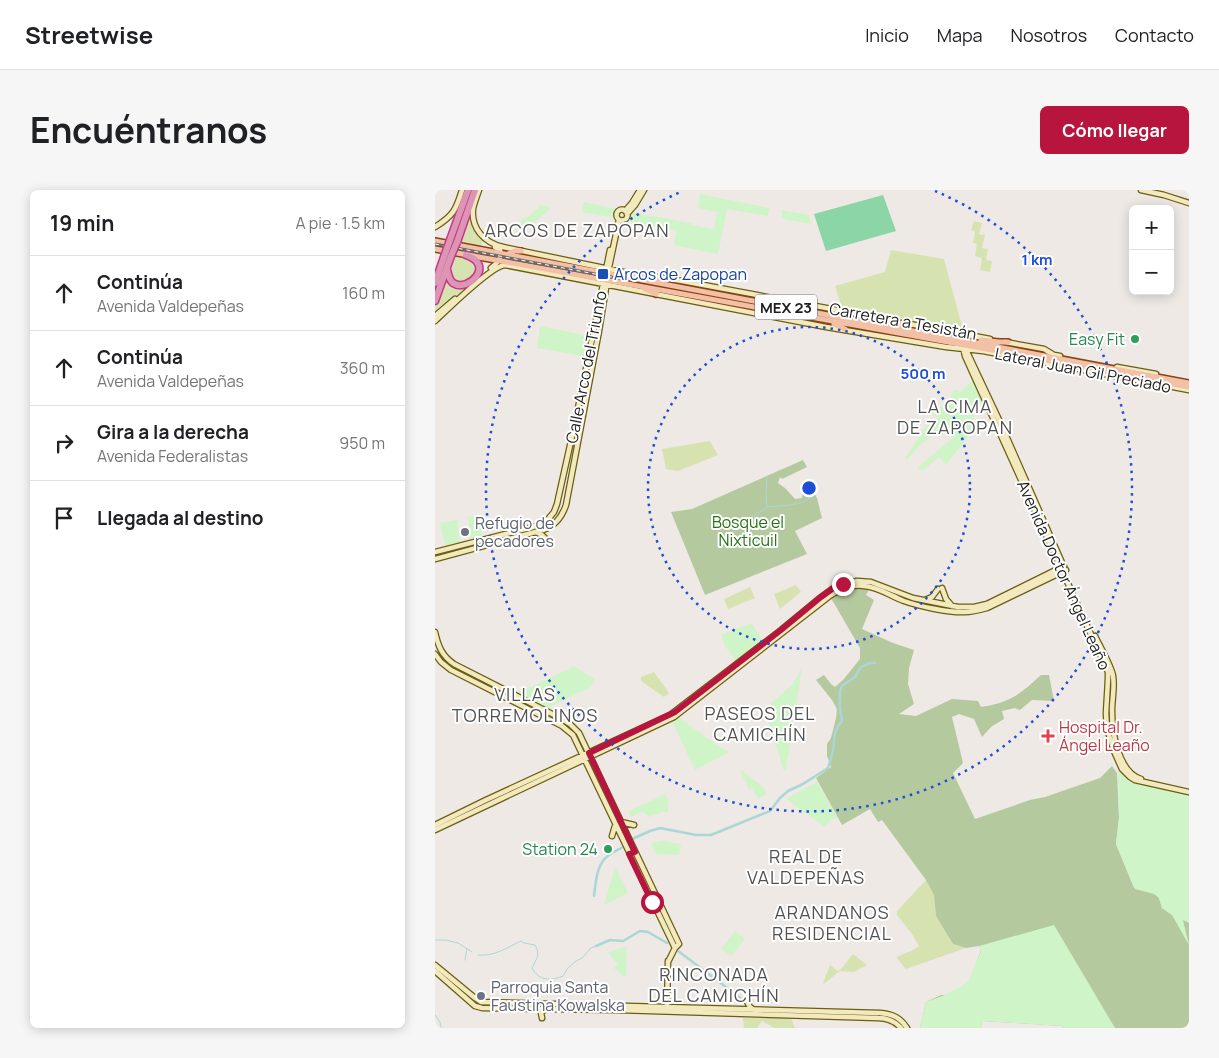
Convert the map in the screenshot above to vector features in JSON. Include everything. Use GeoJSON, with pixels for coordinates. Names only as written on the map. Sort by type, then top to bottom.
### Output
{"type":"FeatureCollection","features":[{"type":"Feature","properties":{"kind":"highway"},"geometry":{"type":"LineString","coordinates":[[435,301],[468,190]]}},
{"type":"Feature","properties":{"kind":"highway"},"geometry":{"type":"LineString","coordinates":[[451,242],[475,190]]}},
{"type":"Feature","properties":{"kind":"highway"},"geometry":{"type":"LineString","coordinates":[[444,268],[454,283],[460,285],[469,283],[478,275],[480,268],[475,259],[466,255]]}},
{"type":"Feature","properties":{"kind":"highway"},"geometry":{"type":"LineString","coordinates":[[435,274],[444,268]]}},
{"type":"Feature","properties":{"kind":"highway"},"geometry":{"type":"LineString","coordinates":[[435,283],[444,268]]}},
{"type":"Feature","properties":{"kind":"main road","name":"MEX 23"},"geometry":{"type":"LineString","coordinates":[[435,241],[451,242]]}},
{"type":"Feature","properties":{"kind":"main road","name":"Carretera a Tesistán"},"geometry":{"type":"LineString","coordinates":[[451,242],[566,266],[607,271],[750,303],[761,308],[1101,365],[1189,385]]}},
{"type":"Feature","properties":{"kind":"main road","name":"Carretera a Tesistán"},"geometry":{"type":"LineString","coordinates":[[435,249],[552,270],[605,282],[870,323],[965,342],[1064,365],[1189,385]]}},
{"type":"Feature","properties":{"kind":"main road"},"geometry":{"type":"LineString","coordinates":[[502,261],[504,254],[521,251]]}},
{"type":"Feature","properties":{"kind":"main road"},"geometry":{"type":"LineString","coordinates":[[521,268],[531,266]]}},
{"type":"Feature","properties":{"kind":"main road"},"geometry":{"type":"LineString","coordinates":[[566,266],[593,266]]}},
{"type":"Feature","properties":{"kind":"main road"},"geometry":{"type":"LineString","coordinates":[[552,270],[569,277]]}},
{"type":"Feature","properties":{"kind":"main road"},"geometry":{"type":"LineString","coordinates":[[635,274],[671,285]]}},
{"type":"Feature","properties":{"kind":"main road"},"geometry":{"type":"LineString","coordinates":[[633,285],[656,294]]}},
{"type":"Feature","properties":{"kind":"main road"},"geometry":{"type":"LineString","coordinates":[[753,312],[761,308]]}},
{"type":"Feature","properties":{"kind":"main road"},"geometry":{"type":"LineString","coordinates":[[804,322],[813,318]]}},
{"type":"Feature","properties":{"kind":"main road"},"geometry":{"type":"LineString","coordinates":[[870,323],[875,319],[908,323]]}},
{"type":"Feature","properties":{"kind":"main road"},"geometry":{"type":"LineString","coordinates":[[825,320],[845,329]]}},
{"type":"Feature","properties":{"kind":"main road"},"geometry":{"type":"LineString","coordinates":[[965,342],[973,339],[1008,342]]}},
{"type":"Feature","properties":{"kind":"street"},"geometry":{"type":"LineString","coordinates":[[435,227],[455,211],[462,190]]}},
{"type":"Feature","properties":{"kind":"street"},"geometry":{"type":"LineString","coordinates":[[479,190],[473,210],[475,226],[488,242],[504,254]]}},
{"type":"Feature","properties":{"kind":"street"},"geometry":{"type":"LineString","coordinates":[[626,212],[635,205],[642,190]]}},
{"type":"Feature","properties":{"kind":"street"},"geometry":{"type":"LineString","coordinates":[[1142,190],[1189,202]]}},
{"type":"Feature","properties":{"kind":"street"},"geometry":{"type":"LineString","coordinates":[[1155,190],[1167,192],[1189,202]]}},
{"type":"Feature","properties":{"kind":"street"},"geometry":{"type":"LineString","coordinates":[[621,210],[626,212],[627,217],[624,220],[618,218],[616,214],[621,210]]}},
{"type":"Feature","properties":{"kind":"street","name":"Calle Arco del Triunfo"},"geometry":{"type":"LineString","coordinates":[[435,552],[533,527],[546,521],[552,515],[557,504],[618,218]]}},
{"type":"Feature","properties":{"kind":"street"},"geometry":{"type":"LineString","coordinates":[[488,242],[497,246],[585,264],[607,271],[682,280],[908,323],[965,342]]}},
{"type":"Feature","properties":{"kind":"street"},"geometry":{"type":"LineString","coordinates":[[435,316],[502,261]]}},
{"type":"Feature","properties":{"kind":"street"},"geometry":{"type":"LineString","coordinates":[[435,321],[500,266],[505,265],[605,282],[656,294],[947,347],[965,356]]}},
{"type":"Feature","properties":{"kind":"street","name":"Calle Arco del Triunfo"},"geometry":{"type":"LineString","coordinates":[[536,532],[552,526],[565,511],[598,335],[605,282]]}},
{"type":"Feature","properties":{"kind":"street"},"geometry":{"type":"LineString","coordinates":[[742,310],[747,308],[750,303],[748,293]]}},
{"type":"Feature","properties":{"kind":"street"},"geometry":{"type":"LineString","coordinates":[[947,347],[965,342]]}},
{"type":"Feature","properties":{"kind":"street","name":"Avenida Doctor Ángel Leaño"},"geometry":{"type":"LineString","coordinates":[[965,342],[965,356],[977,377]]}},
{"type":"Feature","properties":{"kind":"street","name":"Avenida Doctor Ángel Leaño"},"geometry":{"type":"LineString","coordinates":[[965,342],[977,377],[1108,672],[1106,721],[1110,741],[1120,766],[1133,780],[1189,790]]}},
{"type":"Feature","properties":{"kind":"street","name":"Lateral Juan Gil Preciado"},"geometry":{"type":"LineString","coordinates":[[1008,342],[1044,349],[1055,355],[1101,365]]}},
{"type":"Feature","properties":{"kind":"street"},"geometry":{"type":"LineString","coordinates":[[563,476],[571,478]]}},
{"type":"Feature","properties":{"kind":"street"},"geometry":{"type":"LineString","coordinates":[[435,559],[536,532],[546,539]]}},
{"type":"Feature","properties":{"kind":"street"},"geometry":{"type":"LineString","coordinates":[[590,755],[675,712],[821,597],[843,584],[857,581],[871,582],[922,601],[969,608],[983,605],[1063,569]]}},
{"type":"Feature","properties":{"kind":"street"},"geometry":{"type":"LineString","coordinates":[[435,825],[674,717],[831,595],[845,588],[858,585],[869,586],[913,604],[965,612],[987,608],[1063,569]]}},
{"type":"Feature","properties":{"kind":"street"},"geometry":{"type":"LineString","coordinates":[[922,601],[933,597],[940,588],[946,599],[953,606]]}},
{"type":"Feature","properties":{"kind":"street"},"geometry":{"type":"LineString","coordinates":[[435,632],[438,646],[449,661],[570,724],[579,733],[678,942],[668,962],[667,1009]]}},
{"type":"Feature","properties":{"kind":"street"},"geometry":{"type":"LineString","coordinates":[[435,654],[441,662],[454,672],[566,728],[576,739],[674,947]]}},
{"type":"Feature","properties":{"kind":"street"},"geometry":{"type":"LineString","coordinates":[[454,672],[457,666]]}},
{"type":"Feature","properties":{"kind":"street"},"geometry":{"type":"LineString","coordinates":[[506,691],[516,691]]}},
{"type":"Feature","properties":{"kind":"street"},"geometry":{"type":"LineString","coordinates":[[566,728],[570,724]]}},
{"type":"Feature","properties":{"kind":"street"},"geometry":{"type":"LineString","coordinates":[[435,830],[487,802]]}},
{"type":"Feature","properties":{"kind":"street"},"geometry":{"type":"LineString","coordinates":[[621,822],[634,825]]}},
{"type":"Feature","properties":{"kind":"street"},"geometry":{"type":"LineString","coordinates":[[612,836],[615,825]]}},
{"type":"Feature","properties":{"kind":"street"},"geometry":{"type":"LineString","coordinates":[[629,854],[635,852]]}},
{"type":"Feature","properties":{"kind":"street"},"geometry":{"type":"LineString","coordinates":[[645,886],[650,883]]}},
{"type":"Feature","properties":{"kind":"street"},"geometry":{"type":"LineString","coordinates":[[658,915],[664,912]]}},
{"type":"Feature","properties":{"kind":"street"},"geometry":{"type":"LineString","coordinates":[[435,964],[481,1002],[849,1015],[880,1013],[892,1015],[901,1020],[907,1028]]}},
{"type":"Feature","properties":{"kind":"street"},"geometry":{"type":"LineString","coordinates":[[435,972],[479,1008],[623,1008]]}},
{"type":"Feature","properties":{"kind":"street"},"geometry":{"type":"LineString","coordinates":[[746,1000],[754,1010]]}},
{"type":"Feature","properties":{"kind":"street"},"geometry":{"type":"LineString","coordinates":[[542,1018],[541,1013],[545,1009]]}},
{"type":"Feature","properties":{"kind":"street"},"geometry":{"type":"LineString","coordinates":[[667,1009],[754,1010],[764,1012]]}},
{"type":"Feature","properties":{"kind":"street"},"geometry":{"type":"LineString","coordinates":[[858,1015],[885,1018],[894,1021],[901,1028]]}},
{"type":"Feature","properties":{"kind":"green space"},"geometry":{"type":"Polygon","coordinates":[[[700,194],[769,208],[768,216],[727,209],[718,254],[674,245],[676,232],[674,230],[626,221],[630,212],[714,229],[717,212],[698,208],[700,194]]]}},
{"type":"Feature","properties":{"kind":"green space"},"geometry":{"type":"Polygon","coordinates":[[[883,195],[896,231],[826,251],[814,214],[883,195]]]}},
{"type":"Feature","properties":{"kind":"green space"},"geometry":{"type":"Polygon","coordinates":[[[584,202],[617,209],[614,212],[614,216],[611,217],[582,212],[584,202]]]}},
{"type":"Feature","properties":{"kind":"green space"},"geometry":{"type":"Polygon","coordinates":[[[541,205],[551,208],[524,232],[515,231],[516,224],[520,224],[522,218],[530,215],[541,205]]]}},
{"type":"Feature","properties":{"kind":"green space"},"geometry":{"type":"Polygon","coordinates":[[[781,210],[809,215],[811,224],[783,219],[781,218],[783,214],[781,210]]]}},
{"type":"Feature","properties":{"kind":"green space"},"geometry":{"type":"Polygon","coordinates":[[[471,211],[475,227],[483,241],[480,247],[460,243],[471,211]]]}},
{"type":"Feature","properties":{"kind":"green space"},"geometry":{"type":"Polygon","coordinates":[[[974,221],[982,223],[979,234],[985,235],[982,248],[988,249],[986,260],[992,261],[990,272],[980,270],[982,258],[975,256],[977,244],[973,243],[975,232],[971,230],[974,221]]]}},
{"type":"Feature","properties":{"kind":"green space"},"geometry":{"type":"Polygon","coordinates":[[[891,250],[944,259],[963,330],[842,308],[835,286],[885,272],[891,250]]]}},
{"type":"Feature","properties":{"kind":"green space"},"geometry":{"type":"Polygon","coordinates":[[[455,257],[471,260],[475,264],[477,273],[465,283],[454,280],[452,269],[455,257]]]}},
{"type":"Feature","properties":{"kind":"green space"},"geometry":{"type":"Polygon","coordinates":[[[447,278],[469,286],[435,312],[435,308],[447,278]]]}},
{"type":"Feature","properties":{"kind":"green space"},"geometry":{"type":"Polygon","coordinates":[[[540,326],[588,336],[585,356],[537,348],[540,326]]]}},
{"type":"Feature","properties":{"kind":"green space","name":"LA CIMA DE ZAPOPAN"},"geometry":{"type":"Polygon","coordinates":[[[974,380],[984,402],[974,413],[971,433],[946,465],[939,457],[922,471],[918,467],[954,437],[944,425],[918,447],[907,460],[905,458],[928,424],[935,423],[938,418],[931,413],[935,406],[945,408],[946,404],[951,405],[950,399],[954,389],[961,392],[974,380]]]}},
{"type":"Feature","properties":{"kind":"green space"},"geometry":{"type":"Polygon","coordinates":[[[710,441],[718,455],[678,471],[666,469],[662,449],[710,441]]]}},
{"type":"Feature","properties":{"kind":"green space","name":"Bosque el Nixticuil"},"geometry":{"type":"Polygon","coordinates":[[[803,460],[807,467],[782,479],[780,477],[778,483],[795,499],[802,498],[804,482],[808,481],[817,498],[822,518],[795,531],[807,554],[705,595],[671,512],[692,509],[803,460]]]}},
{"type":"Feature","properties":{"kind":"green space"},"geometry":{"type":"Polygon","coordinates":[[[479,515],[483,539],[471,542],[468,517],[479,515]]]}},
{"type":"Feature","properties":{"kind":"green space"},"geometry":{"type":"Polygon","coordinates":[[[457,520],[460,542],[445,545],[440,523],[457,520]]]}},
{"type":"Feature","properties":{"kind":"green space"},"geometry":{"type":"Polygon","coordinates":[[[796,585],[801,592],[780,609],[774,594],[796,585]]]}},
{"type":"Feature","properties":{"kind":"green space"},"geometry":{"type":"Polygon","coordinates":[[[750,587],[755,598],[728,609],[724,599],[750,587]]]}},
{"type":"Feature","properties":{"kind":"green space"},"geometry":{"type":"Polygon","coordinates":[[[857,587],[870,588],[866,595],[874,600],[862,629],[914,650],[909,668],[908,684],[914,704],[899,714],[916,716],[952,699],[978,701],[981,707],[1000,703],[1014,697],[1041,675],[1049,675],[1054,701],[1032,700],[1020,710],[1015,708],[1002,711],[1004,719],[991,727],[982,737],[974,719],[959,714],[952,717],[963,763],[953,773],[975,819],[1100,778],[1112,766],[1117,773],[1119,818],[1116,844],[1134,888],[1155,892],[1162,908],[1169,913],[1135,819],[1137,782],[1189,792],[1189,1028],[1064,1028],[1062,1026],[983,1021],[980,1028],[920,1028],[926,1002],[941,995],[975,995],[972,975],[981,950],[979,946],[966,948],[953,944],[936,916],[934,895],[926,880],[882,820],[878,822],[870,809],[842,825],[816,778],[831,767],[827,756],[827,744],[831,738],[837,709],[816,680],[824,675],[835,687],[860,659],[860,648],[831,598],[857,587]]]}},
{"type":"Feature","properties":{"kind":"green space"},"geometry":{"type":"Polygon","coordinates":[[[751,623],[763,640],[736,661],[725,646],[721,635],[751,623]]]}},
{"type":"Feature","properties":{"kind":"green space"},"geometry":{"type":"Polygon","coordinates":[[[574,666],[595,680],[591,687],[547,708],[522,697],[516,692],[531,687],[574,666]]]}},
{"type":"Feature","properties":{"kind":"green space"},"geometry":{"type":"Polygon","coordinates":[[[802,668],[786,770],[784,771],[768,720],[770,704],[792,685],[802,668]]]}},
{"type":"Feature","properties":{"kind":"green space"},"geometry":{"type":"Polygon","coordinates":[[[654,672],[669,693],[664,697],[641,681],[641,677],[654,672]]]}},
{"type":"Feature","properties":{"kind":"green space"},"geometry":{"type":"Polygon","coordinates":[[[678,717],[729,752],[695,770],[672,721],[678,717]]]}},
{"type":"Feature","properties":{"kind":"green space"},"geometry":{"type":"Polygon","coordinates":[[[741,770],[763,787],[767,794],[758,799],[752,788],[749,789],[741,770]]]}},
{"type":"Feature","properties":{"kind":"green space"},"geometry":{"type":"Polygon","coordinates":[[[1121,771],[1129,782],[1189,792],[1189,923],[1183,920],[1189,945],[1172,915],[1162,908],[1159,898],[1154,894],[1135,889],[1116,844],[1119,818],[1118,773],[1121,771]]]}},
{"type":"Feature","properties":{"kind":"green space"},"geometry":{"type":"Polygon","coordinates":[[[817,782],[837,817],[830,820],[825,827],[787,798],[817,782]]]}},
{"type":"Feature","properties":{"kind":"green space"},"geometry":{"type":"Polygon","coordinates":[[[665,794],[668,799],[668,812],[662,812],[649,817],[643,811],[631,817],[629,811],[665,794]]]}},
{"type":"Feature","properties":{"kind":"green space"},"geometry":{"type":"Polygon","coordinates":[[[663,841],[681,844],[679,855],[656,854],[651,844],[663,841]]]}},
{"type":"Feature","properties":{"kind":"green space"},"geometry":{"type":"Polygon","coordinates":[[[615,867],[628,893],[604,905],[615,867]]]}},
{"type":"Feature","properties":{"kind":"green space"},"geometry":{"type":"Polygon","coordinates":[[[926,880],[934,895],[936,916],[953,944],[966,948],[906,969],[896,957],[919,946],[897,915],[897,911],[926,880]]]}},
{"type":"Feature","properties":{"kind":"green space"},"geometry":{"type":"Polygon","coordinates":[[[1054,925],[1115,1028],[1064,1028],[1062,1026],[983,1021],[980,1028],[920,1028],[926,1002],[945,995],[968,982],[981,951],[979,946],[1054,925]]]}},
{"type":"Feature","properties":{"kind":"green space"},"geometry":{"type":"Polygon","coordinates":[[[735,931],[745,939],[731,956],[721,949],[735,931]]]}},
{"type":"Feature","properties":{"kind":"green space"},"geometry":{"type":"Polygon","coordinates":[[[627,947],[626,976],[623,976],[614,968],[618,964],[608,953],[627,947]]]}},
{"type":"Feature","properties":{"kind":"green space"},"geometry":{"type":"Polygon","coordinates":[[[853,954],[867,965],[854,972],[840,971],[823,983],[830,965],[838,971],[853,954]]]}},
{"type":"Feature","properties":{"kind":"green space"},"geometry":{"type":"Polygon","coordinates":[[[743,1018],[791,1018],[795,1028],[774,1028],[762,1021],[757,1028],[743,1028],[743,1018]]]}},
{"type":"Feature","properties":{"kind":"waterway"},"geometry":{"type":"LineString","coordinates":[[767,476],[767,506]]}},
{"type":"Feature","properties":{"kind":"waterway"},"geometry":{"type":"LineString","coordinates":[[735,532],[743,522],[768,507],[803,502],[814,496]]}},
{"type":"Feature","properties":{"kind":"waterway"},"geometry":{"type":"LineString","coordinates":[[632,839],[660,828],[696,835],[711,835],[770,811],[788,791],[828,768],[833,751],[835,733],[842,721],[840,708],[840,691],[842,686],[855,677],[861,667],[875,663]]}},
{"type":"Feature","properties":{"kind":"waterway"},"geometry":{"type":"LineString","coordinates":[[594,896],[597,874],[601,863],[623,847]]}},
{"type":"Feature","properties":{"kind":"waterway"},"geometry":{"type":"LineString","coordinates":[[596,946],[610,940],[623,941],[640,931],[648,932],[667,943]]}},
{"type":"Feature","properties":{"kind":"waterway"},"geometry":{"type":"LineString","coordinates":[[435,940],[458,943],[472,952]]}},
{"type":"Feature","properties":{"kind":"waterway"},"geometry":{"type":"LineString","coordinates":[[478,955],[495,953],[521,941],[535,945],[538,954],[532,968],[541,978],[554,979],[563,976],[567,969],[582,958],[591,948],[596,946]]}},
{"type":"Feature","properties":{"kind":"waterway"},"geometry":{"type":"LineString","coordinates":[[465,960],[467,949]]}},
{"type":"Feature","properties":{"kind":"waterway"},"geometry":{"type":"LineString","coordinates":[[678,951],[742,999]]}},
{"type":"Feature","properties":{"kind":"waterway"},"geometry":{"type":"LineString","coordinates":[[435,1015],[440,1022],[441,1028]]}},
{"type":"Feature","properties":{"kind":"railway"},"geometry":{"type":"LineString","coordinates":[[435,244],[622,279]]}},
{"type":"Feature","properties":{"kind":"place","name":"Arcos de Zapopan"},"geometry":{"type":"Point","coordinates":[603,274]}},
{"type":"Feature","properties":{"kind":"place","name":"Easy Fit"},"geometry":{"type":"Point","coordinates":[1135,339]}},
{"type":"Feature","properties":{"kind":"place","name":"Refugio de pecadores"},"geometry":{"type":"Point","coordinates":[465,532]}},
{"type":"Feature","properties":{"kind":"place","name":"Hospital Dr. Ángel Leaño"},"geometry":{"type":"Point","coordinates":[1048,736]}},
{"type":"Feature","properties":{"kind":"place","name":"Station 24"},"geometry":{"type":"Point","coordinates":[608,849]}},
{"type":"Feature","properties":{"kind":"place","name":"Parroquia Santa Faustina Kowalska"},"geometry":{"type":"Point","coordinates":[481,996]}},
{"type":"Feature","properties":{"kind":"district","name":"ARCOS DE ZAPOPAN"},"geometry":{"type":"Point","coordinates":[577,230]}},
{"type":"Feature","properties":{"kind":"district","name":"LA CIMA DE ZAPOPAN"},"geometry":{"type":"Point","coordinates":[955,416]}},
{"type":"Feature","properties":{"kind":"district","name":"VILLAS TORREMOLINOS"},"geometry":{"type":"Point","coordinates":[525,704]}},
{"type":"Feature","properties":{"kind":"district","name":"PASEOS DEL CAMICHÍN"},"geometry":{"type":"Point","coordinates":[760,723]}},
{"type":"Feature","properties":{"kind":"district","name":"REAL DE VALDEPEÑAS"},"geometry":{"type":"Point","coordinates":[806,866]}},
{"type":"Feature","properties":{"kind":"district","name":"ARANDANOS RESIDENCIAL"},"geometry":{"type":"Point","coordinates":[832,922]}},
{"type":"Feature","properties":{"kind":"district","name":"RINCONADA DEL CAMICHÍN"},"geometry":{"type":"Point","coordinates":[714,984]}},
{"type":"Feature","properties":{"kind":"route"},"geometry":{"type":"LineString","coordinates":[[652,902],[629,854],[635,852],[589,753],[675,712],[821,597],[843,584]]}}]}
